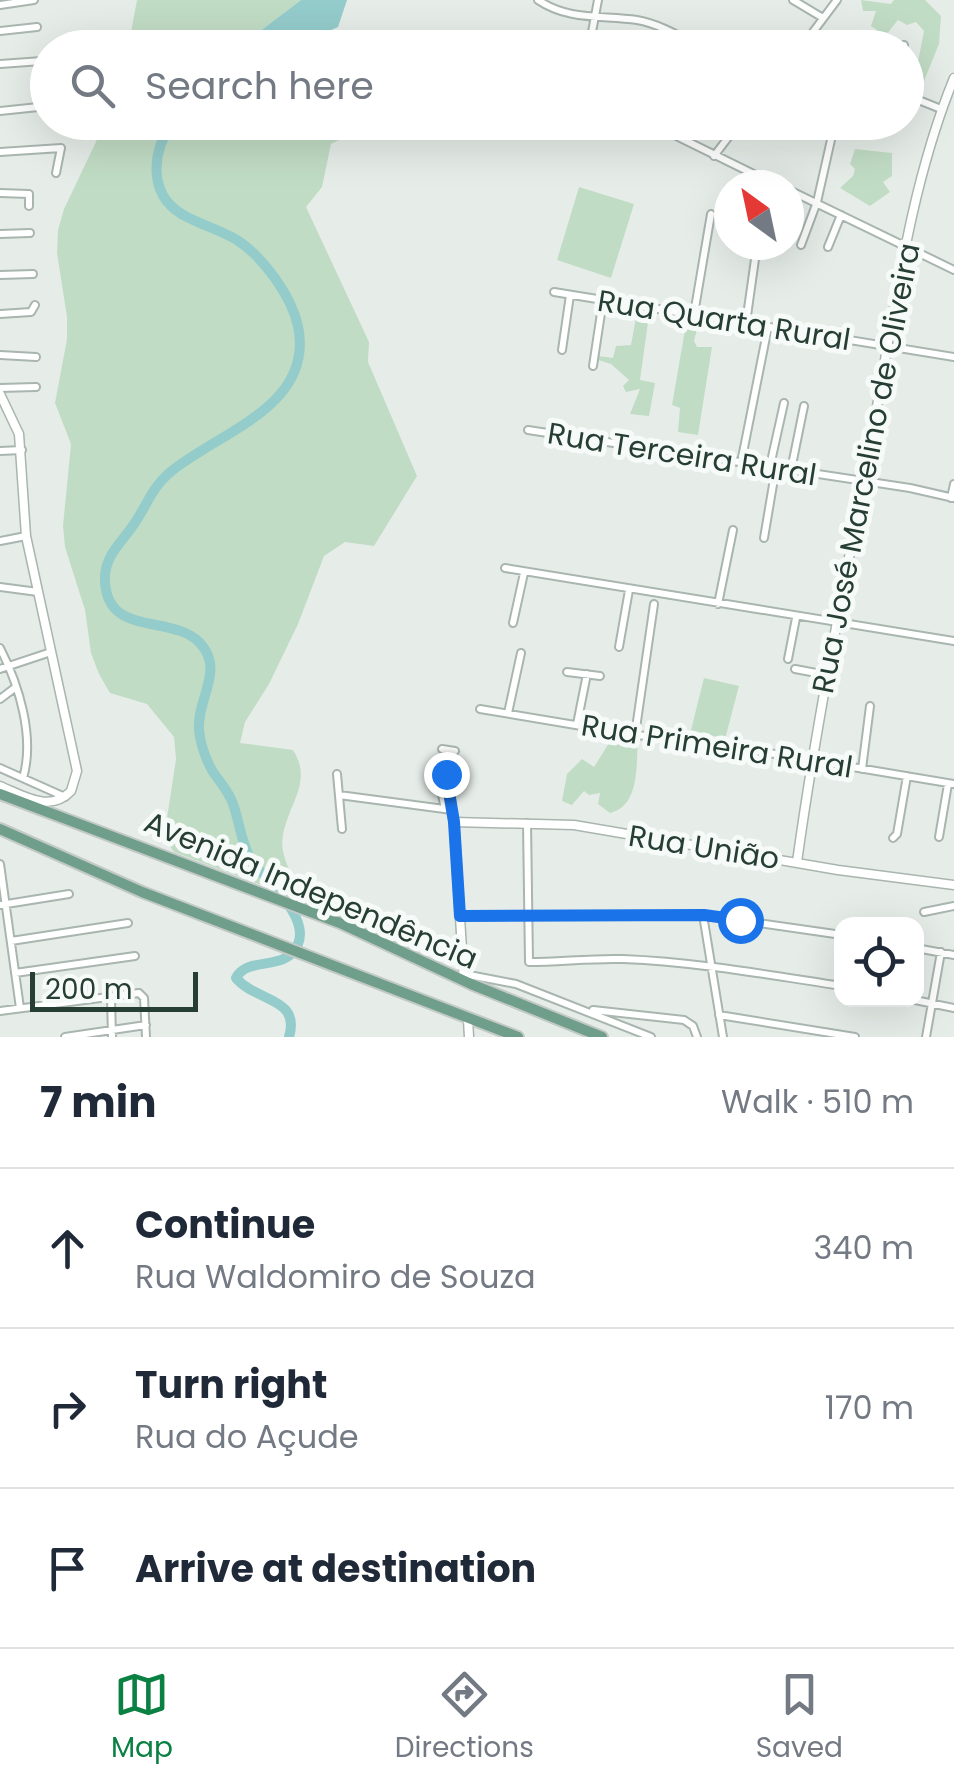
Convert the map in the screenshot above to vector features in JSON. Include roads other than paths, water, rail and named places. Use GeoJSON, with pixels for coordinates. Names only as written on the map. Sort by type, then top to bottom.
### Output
{"type":"FeatureCollection","features":[{"type":"Feature","properties":{"kind":"main road","name":"Avenida Independência"},"geometry":{"type":"LineString","coordinates":[[9,795],[340,923],[602,1037]]}},
{"type":"Feature","properties":{"kind":"main road","name":"Avenida Independência"},"geometry":{"type":"LineString","coordinates":[[0,829],[142,892],[518,1037]]}},
{"type":"Feature","properties":{"kind":"main road"},"geometry":{"type":"LineString","coordinates":[[541,1012],[551,1021],[586,1037]]}},
{"type":"Feature","properties":{"kind":"street"},"geometry":{"type":"LineString","coordinates":[[0,5],[34,0]]}},
{"type":"Feature","properties":{"kind":"street"},"geometry":{"type":"LineString","coordinates":[[538,0],[552,8],[595,19],[634,20],[665,30]]}},
{"type":"Feature","properties":{"kind":"street"},"geometry":{"type":"LineString","coordinates":[[593,30],[598,0]]}},
{"type":"Feature","properties":{"kind":"street"},"geometry":{"type":"LineString","coordinates":[[793,0],[823,18]]}},
{"type":"Feature","properties":{"kind":"street"},"geometry":{"type":"LineString","coordinates":[[814,30],[837,0]]}},
{"type":"Feature","properties":{"kind":"street"},"geometry":{"type":"LineString","coordinates":[[0,31],[37,27]]}},
{"type":"Feature","properties":{"kind":"street"},"geometry":{"type":"LineString","coordinates":[[0,64],[30,62]]}},
{"type":"Feature","properties":{"kind":"street","name":"Rua José Marcelino de Oliveira"},"geometry":{"type":"LineString","coordinates":[[797,862],[906,248],[941,109],[954,78]]}},
{"type":"Feature","properties":{"kind":"street"},"geometry":{"type":"LineString","coordinates":[[924,102],[941,109]]}},
{"type":"Feature","properties":{"kind":"street"},"geometry":{"type":"LineString","coordinates":[[0,111],[30,108]]}},
{"type":"Feature","properties":{"kind":"street"},"geometry":{"type":"LineString","coordinates":[[688,140],[744,170]]}},
{"type":"Feature","properties":{"kind":"street"},"geometry":{"type":"LineString","coordinates":[[714,156],[726,140]]}},
{"type":"Feature","properties":{"kind":"street"},"geometry":{"type":"LineString","coordinates":[[804,237],[832,140]]}},
{"type":"Feature","properties":{"kind":"street"},"geometry":{"type":"LineString","coordinates":[[0,152],[61,148],[56,174]]}},
{"type":"Feature","properties":{"kind":"street"},"geometry":{"type":"LineString","coordinates":[[0,193],[29,194],[29,206]]}},
{"type":"Feature","properties":{"kind":"street"},"geometry":{"type":"LineString","coordinates":[[804,196],[954,270]]}},
{"type":"Feature","properties":{"kind":"street"},"geometry":{"type":"LineString","coordinates":[[694,314],[711,214]]}},
{"type":"Feature","properties":{"kind":"street"},"geometry":{"type":"LineString","coordinates":[[828,247],[841,214]]}},
{"type":"Feature","properties":{"kind":"street"},"geometry":{"type":"LineString","coordinates":[[0,234],[30,233]]}},
{"type":"Feature","properties":{"kind":"street"},"geometry":{"type":"LineString","coordinates":[[746,323],[755,260]]}},
{"type":"Feature","properties":{"kind":"street"},"geometry":{"type":"LineString","coordinates":[[0,275],[32,274]]}},
{"type":"Feature","properties":{"kind":"street","name":"Rua Quarta Rural"},"geometry":{"type":"LineString","coordinates":[[554,292],[954,357]]}},
{"type":"Feature","properties":{"kind":"street"},"geometry":{"type":"LineString","coordinates":[[562,350],[570,295]]}},
{"type":"Feature","properties":{"kind":"street"},"geometry":{"type":"LineString","coordinates":[[593,366],[603,300]]}},
{"type":"Feature","properties":{"kind":"street"},"geometry":{"type":"LineString","coordinates":[[0,314],[31,312],[35,305]]}},
{"type":"Feature","properties":{"kind":"street"},"geometry":{"type":"LineString","coordinates":[[741,463],[768,327]]}},
{"type":"Feature","properties":{"kind":"street"},"geometry":{"type":"LineString","coordinates":[[0,355],[36,356]]}},
{"type":"Feature","properties":{"kind":"street"},"geometry":{"type":"LineString","coordinates":[[0,786],[9,795],[49,804],[66,798],[75,784],[77,771],[26,536],[20,434],[0,391],[36,387]]}},
{"type":"Feature","properties":{"kind":"street"},"geometry":{"type":"LineString","coordinates":[[764,538],[784,402]]}},
{"type":"Feature","properties":{"kind":"street"},"geometry":{"type":"LineString","coordinates":[[791,470],[804,406]]}},
{"type":"Feature","properties":{"kind":"street","name":"Rua Terceira Rural"},"geometry":{"type":"LineString","coordinates":[[528,430],[555,433],[580,442],[773,467],[953,498]]}},
{"type":"Feature","properties":{"kind":"street"},"geometry":{"type":"LineString","coordinates":[[0,451],[22,450]]}},
{"type":"Feature","properties":{"kind":"street"},"geometry":{"type":"LineString","coordinates":[[953,498],[954,484]]}},
{"type":"Feature","properties":{"kind":"street"},"geometry":{"type":"LineString","coordinates":[[718,604],[733,530]]}},
{"type":"Feature","properties":{"kind":"street"},"geometry":{"type":"LineString","coordinates":[[0,540],[26,536]]}},
{"type":"Feature","properties":{"kind":"street"},"geometry":{"type":"LineString","coordinates":[[505,568],[688,602],[954,641]]}},
{"type":"Feature","properties":{"kind":"street"},"geometry":{"type":"LineString","coordinates":[[513,624],[524,571]]}},
{"type":"Feature","properties":{"kind":"street"},"geometry":{"type":"LineString","coordinates":[[0,587],[38,592]]}},
{"type":"Feature","properties":{"kind":"street"},"geometry":{"type":"LineString","coordinates":[[618,647],[629,590]]}},
{"type":"Feature","properties":{"kind":"street"},"geometry":{"type":"LineString","coordinates":[[635,735],[654,604]]}},
{"type":"Feature","properties":{"kind":"street"},"geometry":{"type":"LineString","coordinates":[[788,659],[796,618]]}},
{"type":"Feature","properties":{"kind":"street"},"geometry":{"type":"LineString","coordinates":[[0,648],[16,687],[26,736],[22,778]]}},
{"type":"Feature","properties":{"kind":"street"},"geometry":{"type":"LineString","coordinates":[[0,669],[51,652]]}},
{"type":"Feature","properties":{"kind":"street"},"geometry":{"type":"LineString","coordinates":[[508,714],[521,654]]}},
{"type":"Feature","properties":{"kind":"street"},"geometry":{"type":"LineString","coordinates":[[795,669],[828,672]]}},
{"type":"Feature","properties":{"kind":"street"},"geometry":{"type":"LineString","coordinates":[[567,672],[600,676]]}},
{"type":"Feature","properties":{"kind":"street"},"geometry":{"type":"LineString","coordinates":[[578,724],[587,674]]}},
{"type":"Feature","properties":{"kind":"street"},"geometry":{"type":"LineString","coordinates":[[0,699],[16,687]]}},
{"type":"Feature","properties":{"kind":"street"},"geometry":{"type":"LineString","coordinates":[[862,769],[870,706]]}},
{"type":"Feature","properties":{"kind":"street","name":"Rua Primeira Rural"},"geometry":{"type":"LineString","coordinates":[[480,709],[951,784]]}},
{"type":"Feature","properties":{"kind":"street"},"geometry":{"type":"LineString","coordinates":[[442,749],[455,751]]}},
{"type":"Feature","properties":{"kind":"street"},"geometry":{"type":"LineString","coordinates":[[0,768],[66,798]]}},
{"type":"Feature","properties":{"kind":"street"},"geometry":{"type":"LineString","coordinates":[[337,774],[342,830]]}},
{"type":"Feature","properties":{"kind":"street"},"geometry":{"type":"LineString","coordinates":[[448,810],[446,774],[438,776],[448,810],[454,822],[464,978],[516,984],[651,1037]]}},
{"type":"Feature","properties":{"kind":"street"},"geometry":{"type":"LineString","coordinates":[[893,838],[898,834],[907,776]]}},
{"type":"Feature","properties":{"kind":"street"},"geometry":{"type":"LineString","coordinates":[[938,837],[951,784]]}},
{"type":"Feature","properties":{"kind":"street"},"geometry":{"type":"LineString","coordinates":[[339,795],[448,810]]}},
{"type":"Feature","properties":{"kind":"street","name":"Rua União"},"geometry":{"type":"LineString","coordinates":[[454,822],[574,825],[954,885]]}},
{"type":"Feature","properties":{"kind":"street"},"geometry":{"type":"LineString","coordinates":[[526,823],[528,960],[623,960],[709,966],[834,985]]}},
{"type":"Feature","properties":{"kind":"street"},"geometry":{"type":"LineString","coordinates":[[0,864],[2,905],[20,1008]]}},
{"type":"Feature","properties":{"kind":"street"},"geometry":{"type":"LineString","coordinates":[[2,905],[69,894]]}},
{"type":"Feature","properties":{"kind":"street"},"geometry":{"type":"LineString","coordinates":[[924,912],[954,906]]}},
{"type":"Feature","properties":{"kind":"street"},"geometry":{"type":"LineString","coordinates":[[460,916],[704,915],[834,934]]}},
{"type":"Feature","properties":{"kind":"street"},"geometry":{"type":"LineString","coordinates":[[704,915],[722,1037]]}},
{"type":"Feature","properties":{"kind":"street"},"geometry":{"type":"LineString","coordinates":[[11,941],[128,923]]}},
{"type":"Feature","properties":{"kind":"street"},"geometry":{"type":"LineString","coordinates":[[924,949],[954,954]]}},
{"type":"Feature","properties":{"kind":"street"},"geometry":{"type":"LineString","coordinates":[[926,1037],[941,952]]}},
{"type":"Feature","properties":{"kind":"street"},"geometry":{"type":"LineString","coordinates":[[15,973],[135,956]]}},
{"type":"Feature","properties":{"kind":"street"},"geometry":{"type":"LineString","coordinates":[[0,1011],[139,993],[144,998],[146,1037]]}},
{"type":"Feature","properties":{"kind":"street"},"geometry":{"type":"LineString","coordinates":[[111,997],[112,1033]]}},
{"type":"Feature","properties":{"kind":"street"},"geometry":{"type":"LineString","coordinates":[[924,1002],[954,1008]]}},
{"type":"Feature","properties":{"kind":"street"},"geometry":{"type":"LineString","coordinates":[[584,1008],[684,1020],[693,1026],[697,1037]]}},
{"type":"Feature","properties":{"kind":"street"},"geometry":{"type":"LineString","coordinates":[[719,1015],[854,1037]]}},
{"type":"Feature","properties":{"kind":"street"},"geometry":{"type":"LineString","coordinates":[[468,1020],[470,1037]]}},
{"type":"Feature","properties":{"kind":"street"},"geometry":{"type":"LineString","coordinates":[[65,1037],[146,1025]]}},
{"type":"Feature","properties":{"kind":"water"},"geometry":{"type":"Polygon","coordinates":[[[301,0],[347,0],[338,27],[331,30],[261,30],[301,0]]]}},
{"type":"Feature","properties":{"kind":"waterway"},"geometry":{"type":"LineString","coordinates":[[163,140],[157,176],[166,200],[189,218],[237,240],[266,267],[294,314],[299,354],[291,378],[277,398],[188,459],[158,485],[108,561],[107,596],[115,609],[127,617],[188,634],[207,653],[210,674],[199,718],[204,751],[231,800],[248,854],[292,910],[300,933],[298,944],[285,958],[249,967],[236,978],[283,1007],[289,1014],[289,1037]]}}]}
